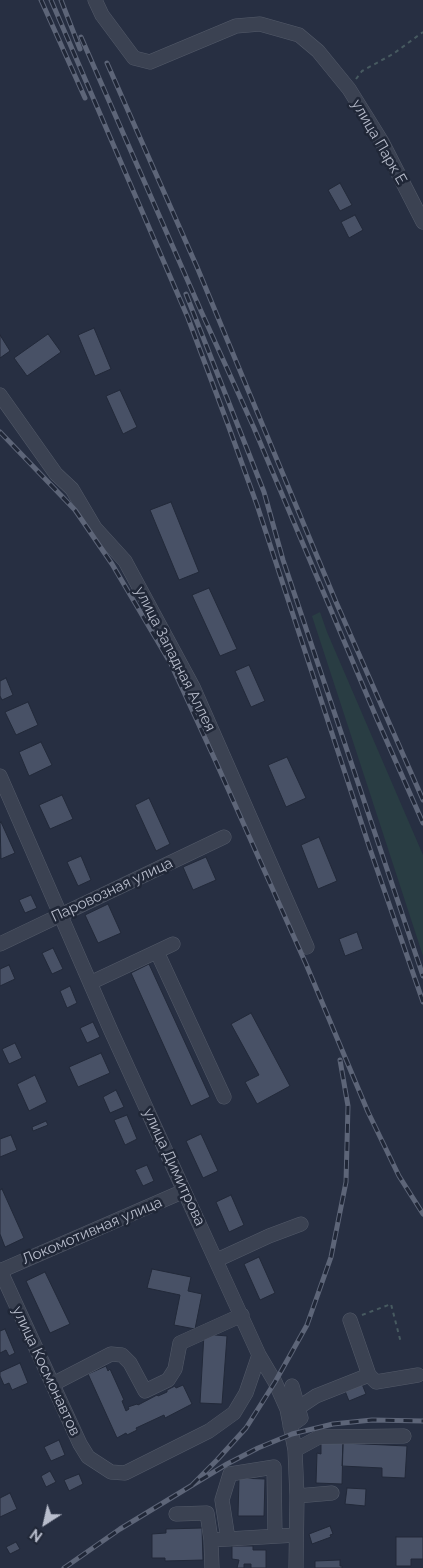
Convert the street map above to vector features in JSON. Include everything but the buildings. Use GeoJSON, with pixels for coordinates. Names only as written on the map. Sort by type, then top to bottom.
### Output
{"type":"FeatureCollection","features":[{"type":"Feature","properties":{"kind":"street","name":"улица Парк Е"},"geometry":{"type":"LineString","coordinates":[[96,0],[102,15],[134,58],[150,62],[236,26],[260,24],[299,35],[318,51],[349,88],[382,142],[423,222]]}},
{"type":"Feature","properties":{"kind":"street","name":"улица Западная Аллея"},"geometry":{"type":"LineString","coordinates":[[0,395],[56,474],[72,489],[95,528],[125,562],[193,687],[307,948]]}},
{"type":"Feature","properties":{"kind":"street","name":"улица Димитрова"},"geometry":{"type":"LineString","coordinates":[[0,776],[90,983],[259,1355],[275,1382],[286,1409],[295,1450],[297,1496],[296,1568]]}},
{"type":"Feature","properties":{"kind":"street","name":"Паровозная улица"},"geometry":{"type":"LineString","coordinates":[[0,944],[224,837]]}},
{"type":"Feature","properties":{"kind":"street"},"geometry":{"type":"LineString","coordinates":[[90,983],[173,944]]}},
{"type":"Feature","properties":{"kind":"street"},"geometry":{"type":"LineString","coordinates":[[156,952],[224,1097]]}},
{"type":"Feature","properties":{"kind":"street","name":"Локомотивная улица"},"geometry":{"type":"LineString","coordinates":[[0,1271],[184,1191]]}},
{"type":"Feature","properties":{"kind":"street"},"geometry":{"type":"LineString","coordinates":[[217,1260],[269,1236],[301,1224]]}},
{"type":"Feature","properties":{"kind":"street","name":"улица Космонавтов"},"geometry":{"type":"LineString","coordinates":[[0,1271],[80,1444],[88,1457],[110,1472],[125,1473],[209,1431],[234,1413],[246,1393],[259,1355]]}},
{"type":"Feature","properties":{"kind":"street"},"geometry":{"type":"LineString","coordinates":[[53,1384],[111,1354],[122,1355],[130,1363],[145,1391],[168,1380],[175,1369],[180,1343],[242,1315]]}},
{"type":"Feature","properties":{"kind":"street"},"geometry":{"type":"LineString","coordinates":[[350,1320],[369,1375],[376,1382],[418,1375]]}},
{"type":"Feature","properties":{"kind":"street"},"geometry":{"type":"LineString","coordinates":[[298,1408],[316,1396],[369,1375]]}},
{"type":"Feature","properties":{"kind":"street"},"geometry":{"type":"LineString","coordinates":[[290,1426],[301,1418],[292,1386]]}},
{"type":"Feature","properties":{"kind":"street"},"geometry":{"type":"LineString","coordinates":[[295,1450],[319,1437],[404,1436]]}},
{"type":"Feature","properties":{"kind":"street"},"geometry":{"type":"LineString","coordinates":[[228,1539],[222,1500],[230,1474],[274,1467],[275,1536]]}},
{"type":"Feature","properties":{"kind":"street"},"geometry":{"type":"LineString","coordinates":[[297,1496],[332,1494]]}},
{"type":"Feature","properties":{"kind":"street"},"geometry":{"type":"LineString","coordinates":[[176,1514],[207,1513],[211,1540],[212,1568]]}},
{"type":"Feature","properties":{"kind":"street"},"geometry":{"type":"LineString","coordinates":[[211,1540],[296,1535]]}},
{"type":"Feature","properties":{"kind":"path"},"geometry":{"type":"LineString","coordinates":[[349,88],[362,71],[393,54],[423,32]]}},
{"type":"Feature","properties":{"kind":"path"},"geometry":{"type":"LineString","coordinates":[[350,1320],[391,1304],[401,1343]]}},
{"type":"Feature","properties":{"kind":"shaded area"},"geometry":{"type":"Polygon","coordinates":[[[320,612],[423,855],[423,956],[312,616],[320,612]]]}},
{"type":"Feature","properties":{"kind":"railway"},"geometry":{"type":"LineString","coordinates":[[41,0],[85,98]]}},
{"type":"Feature","properties":{"kind":"railway"},"geometry":{"type":"LineString","coordinates":[[51,0],[188,318],[227,422],[257,505],[370,849],[423,1002]]}},
{"type":"Feature","properties":{"kind":"railway"},"geometry":{"type":"LineString","coordinates":[[61,0],[80,49]]}},
{"type":"Feature","properties":{"kind":"railway"},"geometry":{"type":"LineString","coordinates":[[81,37],[254,428],[423,823]]}},
{"type":"Feature","properties":{"kind":"railway"},"geometry":{"type":"LineString","coordinates":[[107,63],[197,267],[336,602],[423,800]]}},
{"type":"Feature","properties":{"kind":"railway"},"geometry":{"type":"LineString","coordinates":[[186,294],[264,492],[283,560],[423,976]]}},
{"type":"Feature","properties":{"kind":"railway"},"geometry":{"type":"LineString","coordinates":[[0,432],[75,510],[112,564],[171,664],[306,964],[368,1112],[399,1176],[423,1214]]}},
{"type":"Feature","properties":{"kind":"railway"},"geometry":{"type":"LineString","coordinates":[[192,1485],[246,1428],[275,1382],[307,1325],[331,1257],[346,1182],[348,1106],[340,1060]]}},
{"type":"Feature","properties":{"kind":"railway"},"geometry":{"type":"LineString","coordinates":[[64,1568],[120,1529],[227,1464],[258,1448],[292,1434],[333,1424],[372,1420],[423,1421]]}}]}
